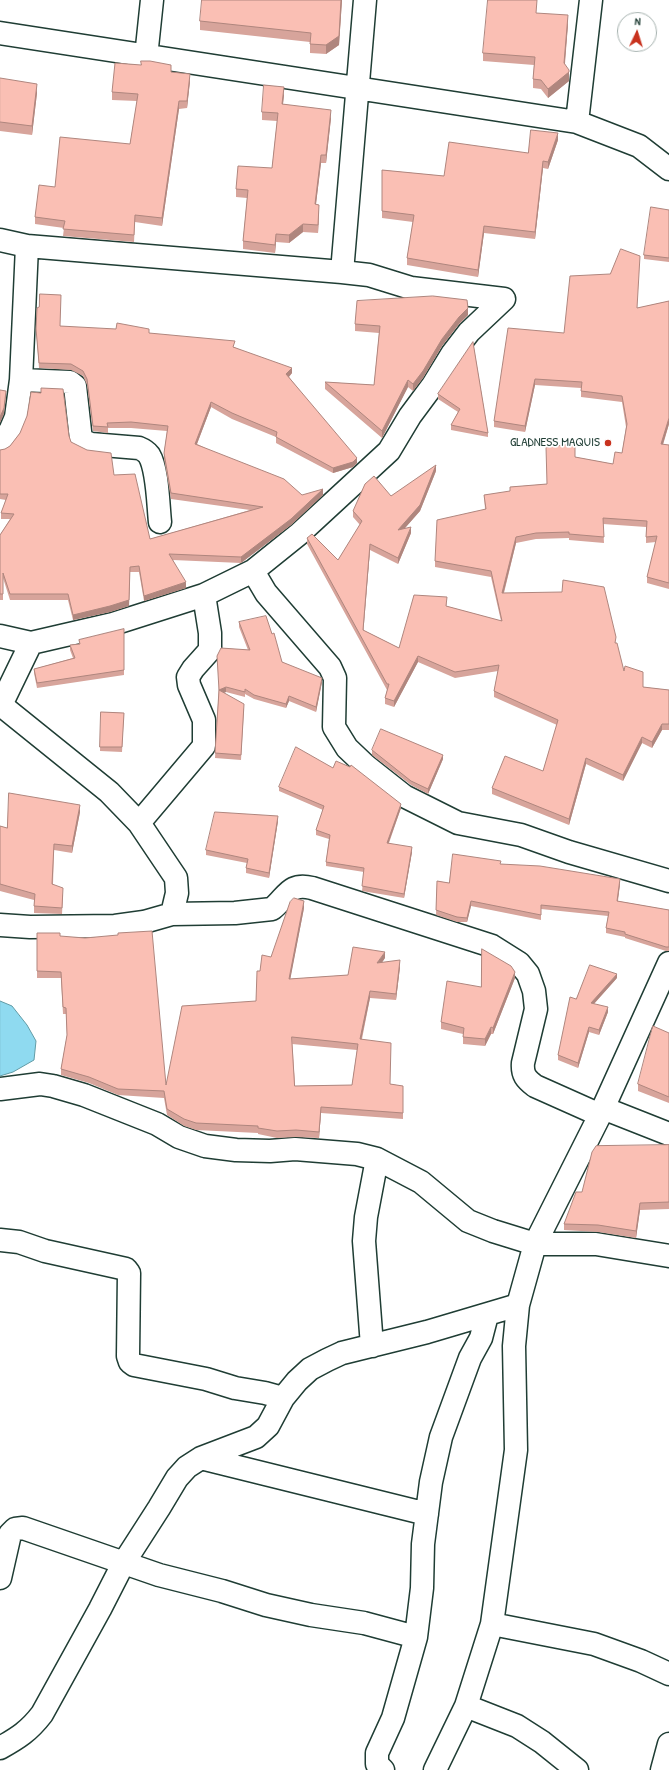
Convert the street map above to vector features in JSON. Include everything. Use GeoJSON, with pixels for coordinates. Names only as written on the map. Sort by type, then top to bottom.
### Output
{"type":"FeatureCollection","features":[{"type":"Feature","properties":{"kind":"street"},"geometry":{"type":"LineString","coordinates":[[146,57],[152,0]]}},
{"type":"Feature","properties":{"kind":"street"},"geometry":{"type":"LineString","coordinates":[[342,272],[366,0]]}},
{"type":"Feature","properties":{"kind":"street"},"geometry":{"type":"LineString","coordinates":[[577,122],[591,0]]}},
{"type":"Feature","properties":{"kind":"street"},"geometry":{"type":"LineString","coordinates":[[0,33],[146,57],[577,122],[639,146],[669,169]]}},
{"type":"Feature","properties":{"kind":"street"},"geometry":{"type":"LineString","coordinates":[[0,240],[27,246],[369,275],[411,288],[504,298],[469,332],[452,354],[433,385],[410,416],[389,451],[299,534],[253,571],[204,595],[113,624],[31,643],[0,636]]}},
{"type":"Feature","properties":{"kind":"street"},"geometry":{"type":"LineString","coordinates":[[0,443],[10,431],[16,417],[20,380],[27,246]]}},
{"type":"Feature","properties":{"kind":"street"},"geometry":{"type":"LineString","coordinates":[[20,380],[70,382],[75,386],[81,440],[91,444],[139,448],[146,450],[150,456],[154,471],[160,522]]}},
{"type":"Feature","properties":{"kind":"street"},"geometry":{"type":"LineString","coordinates":[[253,571],[266,593],[330,667],[335,678],[334,727],[347,748],[366,766],[404,796],[458,823],[521,835],[568,852],[669,881]]}},
{"type":"Feature","properties":{"kind":"street"},"geometry":{"type":"LineString","coordinates":[[139,823],[204,746],[204,720],[188,684],[188,677],[210,650],[210,633],[204,595]]}},
{"type":"Feature","properties":{"kind":"street"},"geometry":{"type":"LineString","coordinates":[[31,643],[0,706],[109,792],[139,823],[176,878],[177,893],[172,914]]}},
{"type":"Feature","properties":{"kind":"street"},"geometry":{"type":"LineString","coordinates":[[0,925],[30,927],[115,926],[144,922],[172,914],[235,913],[272,909],[291,889],[303,885],[492,946],[519,963],[528,974],[534,991],[536,1009],[523,1064],[522,1072],[526,1079],[535,1086],[669,1134]]}},
{"type":"Feature","properties":{"kind":"street"},"geometry":{"type":"LineString","coordinates":[[435,1770],[466,1706],[492,1624],[516,1450],[514,1346],[518,1305],[535,1244],[602,1111],[669,963]]}},
{"type":"Feature","properties":{"kind":"street"},"geometry":{"type":"LineString","coordinates":[[0,1090],[40,1084],[53,1086],[84,1096],[157,1124],[179,1137],[205,1146],[236,1150],[270,1151],[295,1149],[357,1154],[376,1160],[421,1182],[468,1220],[493,1231],[535,1244],[596,1244],[669,1256]]}},
{"type":"Feature","properties":{"kind":"street"},"geometry":{"type":"LineString","coordinates":[[372,1346],[364,1241],[367,1210],[376,1160]]}},
{"type":"Feature","properties":{"kind":"street"},"geometry":{"type":"LineString","coordinates":[[0,1240],[19,1242],[45,1251],[126,1269],[129,1273],[128,1356],[130,1362],[134,1365],[206,1379],[235,1388],[265,1393],[283,1398]]}},
{"type":"Feature","properties":{"kind":"street"},"geometry":{"type":"LineString","coordinates":[[0,1748],[20,1737],[32,1727],[42,1714],[123,1564],[177,1478],[187,1467],[201,1458],[256,1437],[268,1426],[283,1398],[310,1369],[342,1353],[487,1315],[518,1305]]}},
{"type":"Feature","properties":{"kind":"street"},"geometry":{"type":"LineString","coordinates":[[383,1770],[377,1764],[377,1753],[393,1718],[416,1637],[422,1588],[423,1544],[431,1482],[441,1437],[470,1358],[481,1338],[487,1315]]}},
{"type":"Feature","properties":{"kind":"street"},"geometry":{"type":"LineString","coordinates":[[201,1458],[427,1514]]}},
{"type":"Feature","properties":{"kind":"street"},"geometry":{"type":"LineString","coordinates":[[0,1578],[10,1534],[15,1529],[23,1528],[123,1564],[266,1605],[311,1615],[364,1623],[416,1637]]}},
{"type":"Feature","properties":{"kind":"street"},"geometry":{"type":"LineString","coordinates":[[492,1624],[594,1644],[641,1661],[669,1674]]}},
{"type":"Feature","properties":{"kind":"street"},"geometry":{"type":"LineString","coordinates":[[466,1706],[517,1726],[542,1742],[577,1770]]}},
{"type":"Feature","properties":{"kind":"street"},"geometry":{"type":"LineString","coordinates":[[662,1770],[669,1744]]}},
{"type":"Feature","properties":{"kind":"water"},"geometry":{"type":"Polygon","coordinates":[[[0,1001],[12,1006],[27,1025],[36,1041],[34,1060],[13,1072],[0,1076],[0,1001]]]}},
{"type":"Feature","properties":{"kind":"building"},"geometry":{"type":"Polygon","coordinates":[[[202,0],[341,0],[339,36],[326,45],[310,44],[311,33],[200,21],[202,0]]]}},
{"type":"Feature","properties":{"kind":"building"},"geometry":{"type":"Polygon","coordinates":[[[488,0],[537,0],[536,13],[568,15],[564,63],[569,72],[548,89],[541,80],[533,79],[535,57],[483,53],[488,0]]]}},
{"type":"Feature","properties":{"kind":"building"},"geometry":{"type":"Polygon","coordinates":[[[141,61],[171,65],[171,72],[190,74],[187,101],[179,101],[162,218],[135,215],[134,235],[63,229],[65,221],[35,217],[39,185],[55,187],[60,137],[130,144],[138,94],[112,92],[115,63],[141,65],[141,61]]]}},
{"type":"Feature","properties":{"kind":"building"},"geometry":{"type":"Polygon","coordinates":[[[0,78],[37,84],[32,126],[0,122],[0,78]]]}},
{"type":"Feature","properties":{"kind":"building"},"geometry":{"type":"Polygon","coordinates":[[[264,85],[284,87],[282,104],[331,110],[326,155],[321,155],[315,204],[319,205],[318,225],[303,224],[289,235],[276,234],[275,245],[243,241],[248,190],[236,189],[238,166],[272,168],[278,113],[262,112],[264,85]]]}},
{"type":"Feature","properties":{"kind":"building"},"geometry":{"type":"Polygon","coordinates":[[[531,130],[558,133],[548,162],[543,161],[535,232],[484,226],[478,270],[407,258],[414,215],[382,211],[382,170],[444,176],[449,142],[528,153],[531,130]]]}},
{"type":"Feature","properties":{"kind":"building"},"geometry":{"type":"Polygon","coordinates":[[[651,207],[669,210],[669,258],[644,255],[651,207]]]}},
{"type":"Feature","properties":{"kind":"building"},"geometry":{"type":"Polygon","coordinates":[[[621,249],[640,256],[637,308],[669,301],[669,418],[661,444],[669,445],[669,583],[647,577],[657,536],[646,537],[647,521],[603,518],[604,537],[569,534],[569,532],[536,533],[516,537],[502,593],[562,592],[563,580],[604,587],[616,637],[615,643],[617,643],[624,671],[625,666],[643,672],[643,687],[669,690],[669,724],[662,724],[652,742],[642,737],[623,775],[586,758],[569,819],[492,788],[505,756],[543,771],[558,720],[494,691],[499,665],[455,672],[418,656],[394,701],[385,698],[389,684],[387,684],[307,538],[312,534],[338,560],[362,521],[353,511],[365,484],[374,476],[391,496],[436,465],[420,505],[398,530],[411,527],[398,558],[370,544],[363,630],[399,648],[414,595],[447,597],[446,606],[502,621],[491,571],[435,561],[437,520],[486,509],[484,495],[510,491],[510,487],[547,484],[546,447],[575,444],[575,457],[613,464],[615,452],[622,453],[627,424],[622,396],[581,391],[582,382],[535,379],[525,426],[494,421],[508,328],[564,333],[570,276],[610,274],[621,249]]]}},
{"type":"Feature","properties":{"kind":"building"},"geometry":{"type":"Polygon","coordinates":[[[40,294],[61,295],[60,326],[116,329],[117,323],[149,329],[149,333],[235,341],[233,347],[292,368],[286,374],[357,458],[353,462],[333,468],[276,437],[277,432],[232,413],[211,402],[195,444],[284,479],[302,495],[323,489],[291,519],[241,557],[169,554],[186,582],[144,596],[139,566],[130,567],[129,600],[73,615],[68,594],[10,594],[3,573],[3,594],[0,594],[0,535],[14,514],[1,513],[8,494],[0,494],[0,450],[10,446],[20,433],[27,416],[31,392],[41,393],[41,388],[63,389],[71,442],[87,450],[111,453],[114,475],[135,474],[150,539],[263,507],[171,493],[164,453],[168,426],[131,422],[107,423],[108,427],[93,426],[87,379],[83,371],[71,364],[39,363],[36,329],[37,308],[39,307],[40,294]]]}},
{"type":"Feature","properties":{"kind":"building"},"geometry":{"type":"Polygon","coordinates":[[[433,296],[467,300],[468,308],[442,339],[423,371],[413,384],[408,380],[382,431],[325,382],[374,385],[380,326],[355,324],[357,301],[433,296]]]}},
{"type":"Feature","properties":{"kind":"building"},"geometry":{"type":"Polygon","coordinates":[[[473,342],[488,433],[451,425],[460,409],[438,394],[473,342]]]}},
{"type":"Feature","properties":{"kind":"building"},"geometry":{"type":"Polygon","coordinates":[[[0,390],[6,391],[4,408],[0,417],[0,390]]]}},
{"type":"Feature","properties":{"kind":"building"},"geometry":{"type":"Polygon","coordinates":[[[266,616],[272,634],[274,633],[282,662],[322,678],[316,707],[289,696],[286,704],[254,695],[245,689],[245,692],[226,687],[219,690],[217,656],[221,648],[250,650],[239,622],[266,616]]]}},
{"type":"Feature","properties":{"kind":"building"},"geometry":{"type":"Polygon","coordinates":[[[124,629],[124,670],[37,683],[34,669],[75,658],[70,645],[80,644],[79,640],[124,629]]]}},
{"type":"Feature","properties":{"kind":"building"},"geometry":{"type":"Polygon","coordinates":[[[219,690],[244,704],[241,755],[215,753],[219,690]]]}},
{"type":"Feature","properties":{"kind":"building"},"geometry":{"type":"Polygon","coordinates":[[[101,712],[124,713],[122,747],[100,747],[101,712]]]}},
{"type":"Feature","properties":{"kind":"building"},"geometry":{"type":"Polygon","coordinates":[[[381,729],[443,755],[428,789],[411,781],[372,750],[381,729]]]}},
{"type":"Feature","properties":{"kind":"building"},"geometry":{"type":"Polygon","coordinates":[[[296,747],[333,768],[336,761],[350,767],[351,765],[401,804],[387,843],[412,847],[404,894],[362,886],[364,868],[326,862],[330,835],[316,830],[324,806],[279,787],[296,747]]]}},
{"type":"Feature","properties":{"kind":"building"},"geometry":{"type":"Polygon","coordinates":[[[9,793],[80,805],[72,846],[54,844],[52,884],[63,888],[62,908],[34,906],[35,894],[0,884],[0,826],[7,828],[9,793]]]}},
{"type":"Feature","properties":{"kind":"building"},"geometry":{"type":"Polygon","coordinates":[[[215,812],[278,816],[269,873],[246,868],[248,859],[206,850],[215,812]]]}},
{"type":"Feature","properties":{"kind":"building"},"geometry":{"type":"Polygon","coordinates":[[[453,854],[501,861],[500,864],[540,866],[620,879],[617,901],[669,910],[669,947],[625,934],[625,932],[606,928],[609,912],[541,905],[541,915],[471,901],[467,918],[457,917],[436,910],[437,881],[449,883],[453,854]]]}},
{"type":"Feature","properties":{"kind":"building"},"geometry":{"type":"Polygon","coordinates":[[[294,898],[304,901],[289,979],[348,975],[353,947],[385,952],[377,963],[400,960],[396,994],[370,991],[360,1039],[391,1043],[390,1084],[403,1086],[403,1113],[321,1107],[319,1132],[296,1130],[277,1131],[258,1128],[258,1126],[196,1123],[184,1119],[167,1109],[164,1091],[118,1089],[89,1077],[61,1069],[67,1035],[66,1008],[63,1007],[61,972],[37,971],[37,933],[60,933],[60,936],[85,938],[118,935],[118,933],[152,931],[166,1085],[182,1006],[256,1001],[257,971],[260,971],[262,955],[271,957],[290,902],[294,898]],[[292,1037],[295,1086],[352,1085],[358,1044],[292,1037]]]}},
{"type":"Feature","properties":{"kind":"building"},"geometry":{"type":"Polygon","coordinates":[[[482,949],[511,966],[515,972],[493,1028],[491,1027],[485,1039],[463,1037],[464,1028],[441,1022],[447,981],[481,987],[482,949]]]}},
{"type":"Feature","properties":{"kind":"building"},"geometry":{"type":"Polygon","coordinates":[[[590,965],[617,974],[591,1003],[608,1007],[599,1030],[589,1027],[578,1063],[558,1055],[570,997],[576,999],[590,965]]]}},
{"type":"Feature","properties":{"kind":"building"},"geometry":{"type":"Polygon","coordinates":[[[653,1026],[669,1033],[669,1097],[638,1084],[653,1026]]]}},
{"type":"Feature","properties":{"kind":"building"},"geometry":{"type":"Polygon","coordinates":[[[669,1145],[669,1202],[640,1203],[636,1231],[598,1225],[564,1224],[576,1192],[582,1192],[592,1152],[596,1146],[669,1145]]]}},
{"type":"Feature","properties":{"kind":"place","name":"GLADNESS MAQUIS"},"geometry":{"type":"Point","coordinates":[608,443]}}]}
